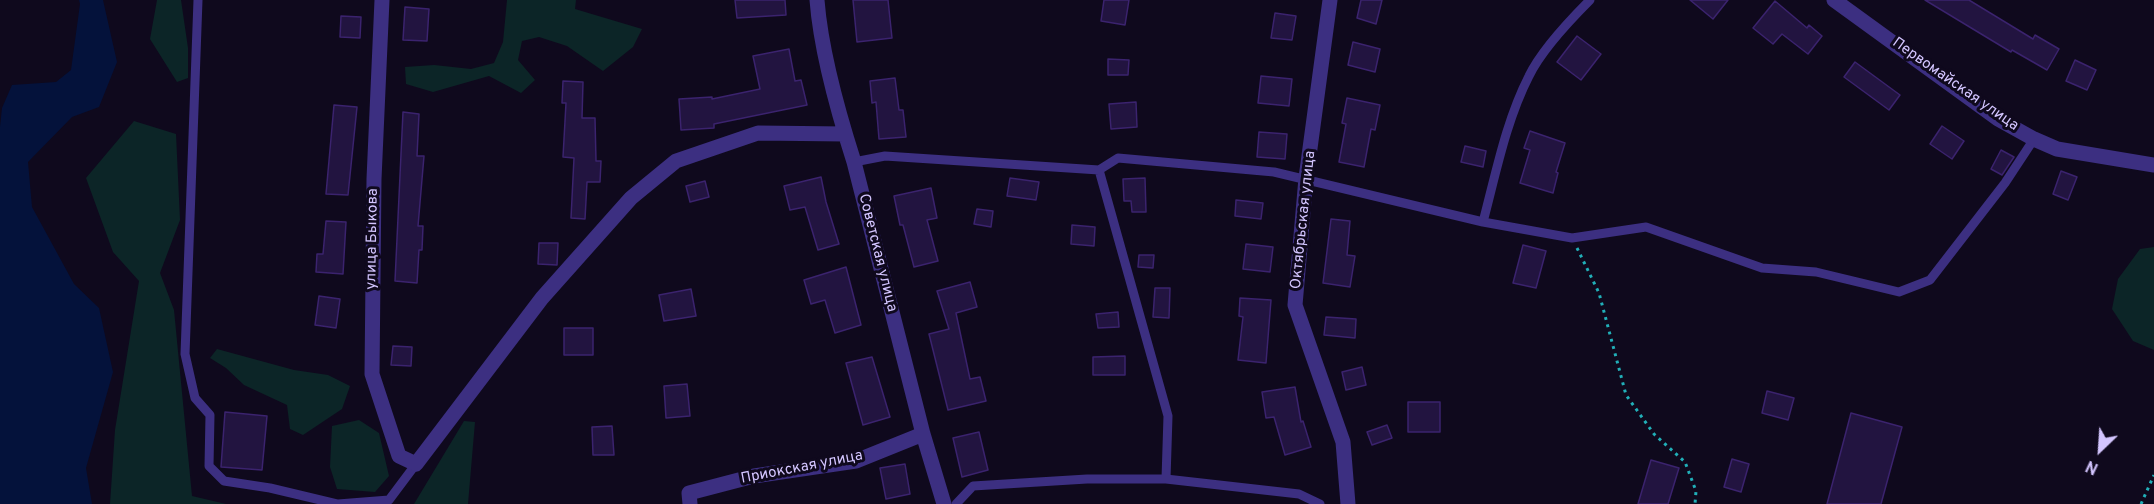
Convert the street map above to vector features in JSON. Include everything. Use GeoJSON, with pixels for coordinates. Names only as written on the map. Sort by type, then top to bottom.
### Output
{"type":"FeatureCollection","features":[{"type":"Feature","properties":{"kind":"street","name":"улица Быкова"},"geometry":{"type":"LineString","coordinates":[[382,0],[374,179],[372,374],[399,456],[416,464]]}},
{"type":"Feature","properties":{"kind":"street","name":"Советская улица"},"geometry":{"type":"LineString","coordinates":[[817,0],[819,24],[845,134],[923,434],[944,504]]}},
{"type":"Feature","properties":{"kind":"street","name":"Октябрьская улица"},"geometry":{"type":"LineString","coordinates":[[1330,0],[1306,178],[1295,305],[1343,442],[1348,504]]}},
{"type":"Feature","properties":{"kind":"street","name":"Первомайская улица"},"geometry":{"type":"LineString","coordinates":[[1834,0],[1998,119],[2034,139],[2057,149],[2154,165]]}},
{"type":"Feature","properties":{"kind":"street"},"geometry":{"type":"LineString","coordinates":[[416,464],[542,298],[632,198],[676,161],[758,133],[845,134]]}},
{"type":"Feature","properties":{"kind":"street","name":"Приокская улица"},"geometry":{"type":"LineString","coordinates":[[690,504],[689,493],[754,476],[856,461],[923,434]]}},
{"type":"Feature","properties":{"kind":"lane"},"geometry":{"type":"LineString","coordinates":[[198,0],[185,354],[195,398],[210,415],[209,466],[224,480],[338,504],[389,500],[416,464]]}},
{"type":"Feature","properties":{"kind":"lane"},"geometry":{"type":"LineString","coordinates":[[1483,222],[1512,115],[1530,74],[1567,24],[1590,0]]}},
{"type":"Feature","properties":{"kind":"lane"},"geometry":{"type":"LineString","coordinates":[[854,162],[885,156],[1099,170],[1118,158],[1274,172],[1483,222],[1572,238],[1646,227],[1762,268],[1816,272],[1899,292],[1930,280],[2005,183],[2034,139]]}},
{"type":"Feature","properties":{"kind":"lane"},"geometry":{"type":"LineString","coordinates":[[1099,170],[1168,416],[1166,479]]}},
{"type":"Feature","properties":{"kind":"lane"},"geometry":{"type":"LineString","coordinates":[[956,504],[973,486],[1087,479],[1166,479],[1299,494],[1320,504]]}},
{"type":"Feature","properties":{"kind":"path"},"geometry":{"type":"LineString","coordinates":[[1572,238],[1599,293],[1626,395],[1654,434],[1685,462],[1696,491],[1695,504]]}},
{"type":"Feature","properties":{"kind":"path"},"geometry":{"type":"LineString","coordinates":[[2141,504],[2154,475]]}},
{"type":"Feature","properties":{"kind":"green space"},"geometry":{"type":"Polygon","coordinates":[[[157,0],[181,0],[188,48],[188,78],[177,82],[150,39],[157,0]]]}},
{"type":"Feature","properties":{"kind":"green space"},"geometry":{"type":"Polygon","coordinates":[[[507,0],[576,0],[575,9],[642,29],[633,47],[603,71],[567,46],[539,37],[522,41],[518,60],[535,80],[521,93],[489,76],[433,92],[406,84],[405,67],[434,65],[471,69],[494,63],[503,42],[507,0]]]}},
{"type":"Feature","properties":{"kind":"green space"},"geometry":{"type":"Polygon","coordinates":[[[134,121],[176,134],[180,220],[160,273],[174,310],[192,496],[226,504],[110,504],[115,430],[139,281],[113,252],[86,178],[134,121]]]}},
{"type":"Feature","properties":{"kind":"green space"},"geometry":{"type":"Polygon","coordinates":[[[2154,247],[2154,350],[2133,341],[2112,309],[2118,279],[2140,249],[2154,247]]]}},
{"type":"Feature","properties":{"kind":"green space"},"geometry":{"type":"Polygon","coordinates":[[[217,349],[294,370],[328,375],[350,386],[342,409],[303,435],[290,429],[287,405],[244,385],[226,368],[210,358],[217,349]]]}},
{"type":"Feature","properties":{"kind":"green space"},"geometry":{"type":"Polygon","coordinates":[[[359,420],[379,433],[389,476],[375,492],[337,489],[330,467],[332,426],[359,420]]]}},
{"type":"Feature","properties":{"kind":"green space"},"geometry":{"type":"Polygon","coordinates":[[[464,421],[475,422],[468,504],[414,504],[464,421]]]}},
{"type":"Feature","properties":{"kind":"water"},"geometry":{"type":"Polygon","coordinates":[[[79,0],[103,0],[117,62],[99,107],[72,117],[28,162],[32,207],[74,284],[99,308],[113,372],[86,468],[92,504],[0,504],[0,127],[2,108],[12,85],[56,82],[71,70],[79,0]]]}},
{"type":"Feature","properties":{"kind":"building"},"geometry":{"type":"Polygon","coordinates":[[[735,0],[785,0],[786,15],[737,18],[735,0]]]}},
{"type":"Feature","properties":{"kind":"building"},"geometry":{"type":"Polygon","coordinates":[[[853,0],[888,0],[892,38],[857,42],[853,0]]]}},
{"type":"Feature","properties":{"kind":"building"},"geometry":{"type":"Polygon","coordinates":[[[1104,0],[1129,0],[1125,25],[1101,21],[1104,0]]]}},
{"type":"Feature","properties":{"kind":"building"},"geometry":{"type":"Polygon","coordinates":[[[1361,0],[1382,0],[1376,24],[1357,18],[1361,0]]]}},
{"type":"Feature","properties":{"kind":"building"},"geometry":{"type":"Polygon","coordinates":[[[1690,0],[1728,0],[1713,19],[1690,0]]]}},
{"type":"Feature","properties":{"kind":"building"},"geometry":{"type":"Polygon","coordinates":[[[1925,0],[1969,0],[2033,39],[2035,35],[2059,49],[2047,70],[2012,50],[2011,52],[1925,0]]]}},
{"type":"Feature","properties":{"kind":"building"},"geometry":{"type":"Polygon","coordinates":[[[1775,1],[1807,28],[1809,25],[1822,36],[1808,54],[1782,34],[1773,44],[1753,28],[1775,1]]]}},
{"type":"Feature","properties":{"kind":"building"},"geometry":{"type":"Polygon","coordinates":[[[405,7],[429,9],[427,41],[403,40],[405,7]]]}},
{"type":"Feature","properties":{"kind":"building"},"geometry":{"type":"Polygon","coordinates":[[[1275,13],[1296,16],[1292,40],[1271,38],[1275,13]]]}},
{"type":"Feature","properties":{"kind":"building"},"geometry":{"type":"Polygon","coordinates":[[[341,16],[361,17],[360,38],[340,37],[341,16]]]}},
{"type":"Feature","properties":{"kind":"building"},"geometry":{"type":"Polygon","coordinates":[[[1577,36],[1601,54],[1581,80],[1557,62],[1577,36]]]}},
{"type":"Feature","properties":{"kind":"building"},"geometry":{"type":"Polygon","coordinates":[[[1353,42],[1380,49],[1375,72],[1348,65],[1353,42]]]}},
{"type":"Feature","properties":{"kind":"building"},"geometry":{"type":"Polygon","coordinates":[[[789,49],[795,81],[801,80],[807,105],[714,124],[714,128],[681,130],[679,99],[712,97],[712,99],[760,89],[753,56],[789,49]]]}},
{"type":"Feature","properties":{"kind":"building"},"geometry":{"type":"Polygon","coordinates":[[[1108,59],[1129,60],[1128,75],[1108,75],[1108,59]]]}},
{"type":"Feature","properties":{"kind":"building"},"geometry":{"type":"Polygon","coordinates":[[[2075,60],[2096,70],[2087,90],[2066,81],[2075,60]]]}},
{"type":"Feature","properties":{"kind":"building"},"geometry":{"type":"Polygon","coordinates":[[[1855,62],[1900,95],[1889,110],[1844,77],[1855,62]]]}},
{"type":"Feature","properties":{"kind":"building"},"geometry":{"type":"Polygon","coordinates":[[[1261,76],[1292,79],[1289,106],[1258,103],[1261,76]]]}},
{"type":"Feature","properties":{"kind":"building"},"geometry":{"type":"Polygon","coordinates":[[[895,78],[899,110],[903,110],[906,137],[879,139],[876,102],[872,103],[870,81],[895,78]]]}},
{"type":"Feature","properties":{"kind":"building"},"geometry":{"type":"Polygon","coordinates":[[[563,81],[583,82],[582,118],[595,118],[596,161],[601,161],[600,182],[587,182],[585,219],[571,218],[574,158],[563,157],[566,103],[562,103],[563,81]]]}},
{"type":"Feature","properties":{"kind":"building"},"geometry":{"type":"Polygon","coordinates":[[[1347,98],[1380,105],[1375,130],[1371,129],[1364,167],[1339,162],[1346,124],[1342,123],[1347,98]]]}},
{"type":"Feature","properties":{"kind":"building"},"geometry":{"type":"Polygon","coordinates":[[[1136,102],[1137,127],[1111,129],[1109,104],[1136,102]]]}},
{"type":"Feature","properties":{"kind":"building"},"geometry":{"type":"Polygon","coordinates":[[[334,105],[357,107],[348,195],[326,194],[334,105]]]}},
{"type":"Feature","properties":{"kind":"building"},"geometry":{"type":"Polygon","coordinates":[[[403,112],[419,114],[417,156],[424,156],[418,226],[423,226],[422,250],[419,250],[417,283],[395,281],[403,112]]]}},
{"type":"Feature","properties":{"kind":"building"},"geometry":{"type":"Polygon","coordinates":[[[1942,126],[1964,141],[1952,159],[1930,144],[1942,126]]]}},
{"type":"Feature","properties":{"kind":"building"},"geometry":{"type":"Polygon","coordinates":[[[1530,131],[1565,143],[1556,172],[1558,173],[1553,193],[1520,183],[1530,150],[1524,148],[1530,131]]]}},
{"type":"Feature","properties":{"kind":"building"},"geometry":{"type":"Polygon","coordinates":[[[1259,132],[1287,134],[1285,159],[1257,157],[1259,132]]]}},
{"type":"Feature","properties":{"kind":"building"},"geometry":{"type":"Polygon","coordinates":[[[1465,146],[1486,151],[1483,167],[1461,162],[1465,146]]]}},
{"type":"Feature","properties":{"kind":"building"},"geometry":{"type":"Polygon","coordinates":[[[2001,150],[2014,157],[2002,175],[1991,169],[2001,150]]]}},
{"type":"Feature","properties":{"kind":"building"},"geometry":{"type":"Polygon","coordinates":[[[2061,171],[2077,177],[2068,200],[2053,194],[2061,171]]]}},
{"type":"Feature","properties":{"kind":"building"},"geometry":{"type":"Polygon","coordinates":[[[821,177],[839,244],[818,250],[805,207],[790,210],[784,186],[821,177]]]}},
{"type":"Feature","properties":{"kind":"building"},"geometry":{"type":"Polygon","coordinates":[[[1010,178],[1039,182],[1036,200],[1007,196],[1010,178]]]}},
{"type":"Feature","properties":{"kind":"building"},"geometry":{"type":"Polygon","coordinates":[[[1145,178],[1146,212],[1132,212],[1131,201],[1124,201],[1123,179],[1145,178]]]}},
{"type":"Feature","properties":{"kind":"building"},"geometry":{"type":"Polygon","coordinates":[[[705,181],[709,197],[690,202],[686,186],[705,181]]]}},
{"type":"Feature","properties":{"kind":"building"},"geometry":{"type":"Polygon","coordinates":[[[931,188],[937,218],[927,220],[938,261],[914,267],[903,225],[900,225],[894,196],[931,188]]]}},
{"type":"Feature","properties":{"kind":"building"},"geometry":{"type":"Polygon","coordinates":[[[1236,200],[1263,203],[1261,219],[1235,216],[1236,200]]]}},
{"type":"Feature","properties":{"kind":"building"},"geometry":{"type":"Polygon","coordinates":[[[977,209],[993,211],[991,227],[974,224],[977,209]]]}},
{"type":"Feature","properties":{"kind":"building"},"geometry":{"type":"Polygon","coordinates":[[[1331,219],[1350,221],[1347,255],[1355,256],[1350,287],[1323,283],[1331,219]]]}},
{"type":"Feature","properties":{"kind":"building"},"geometry":{"type":"Polygon","coordinates":[[[326,221],[346,222],[343,274],[316,272],[317,254],[323,254],[326,221]]]}},
{"type":"Feature","properties":{"kind":"building"},"geometry":{"type":"Polygon","coordinates":[[[1072,225],[1095,227],[1094,246],[1071,244],[1072,225]]]}},
{"type":"Feature","properties":{"kind":"building"},"geometry":{"type":"Polygon","coordinates":[[[539,243],[558,243],[557,265],[538,264],[539,243]]]}},
{"type":"Feature","properties":{"kind":"building"},"geometry":{"type":"Polygon","coordinates":[[[1246,244],[1273,247],[1270,272],[1243,269],[1246,244]]]}},
{"type":"Feature","properties":{"kind":"building"},"geometry":{"type":"Polygon","coordinates":[[[1523,245],[1546,251],[1536,288],[1513,283],[1523,245]]]}},
{"type":"Feature","properties":{"kind":"building"},"geometry":{"type":"Polygon","coordinates":[[[1139,255],[1154,255],[1153,268],[1138,267],[1139,255]]]}},
{"type":"Feature","properties":{"kind":"building"},"geometry":{"type":"Polygon","coordinates":[[[846,267],[861,325],[835,333],[825,300],[811,304],[804,280],[846,267]]]}},
{"type":"Feature","properties":{"kind":"building"},"geometry":{"type":"Polygon","coordinates":[[[970,282],[977,307],[956,313],[970,379],[980,377],[986,401],[948,410],[929,334],[949,329],[937,291],[970,282]]]}},
{"type":"Feature","properties":{"kind":"building"},"geometry":{"type":"Polygon","coordinates":[[[1155,288],[1170,288],[1169,318],[1153,317],[1155,288]]]}},
{"type":"Feature","properties":{"kind":"building"},"geometry":{"type":"Polygon","coordinates":[[[691,289],[696,316],[664,321],[659,295],[691,289]]]}},
{"type":"Feature","properties":{"kind":"building"},"geometry":{"type":"Polygon","coordinates":[[[319,296],[340,299],[336,328],[315,325],[319,296]]]}},
{"type":"Feature","properties":{"kind":"building"},"geometry":{"type":"Polygon","coordinates":[[[1240,298],[1271,300],[1266,363],[1238,360],[1243,317],[1239,316],[1240,298]]]}},
{"type":"Feature","properties":{"kind":"building"},"geometry":{"type":"Polygon","coordinates":[[[1118,312],[1119,327],[1098,328],[1096,314],[1118,312]]]}},
{"type":"Feature","properties":{"kind":"building"},"geometry":{"type":"Polygon","coordinates":[[[1326,317],[1356,319],[1355,338],[1324,335],[1326,317]]]}},
{"type":"Feature","properties":{"kind":"building"},"geometry":{"type":"Polygon","coordinates":[[[564,328],[593,328],[593,355],[564,355],[564,328]]]}},
{"type":"Feature","properties":{"kind":"building"},"geometry":{"type":"Polygon","coordinates":[[[393,346],[412,347],[411,366],[391,365],[393,346]]]}},
{"type":"Feature","properties":{"kind":"building"},"geometry":{"type":"Polygon","coordinates":[[[1125,356],[1125,375],[1093,375],[1093,357],[1125,356]]]}},
{"type":"Feature","properties":{"kind":"building"},"geometry":{"type":"Polygon","coordinates":[[[872,357],[890,417],[863,425],[846,363],[872,357]]]}},
{"type":"Feature","properties":{"kind":"building"},"geometry":{"type":"Polygon","coordinates":[[[1362,367],[1366,385],[1346,390],[1342,372],[1362,367]]]}},
{"type":"Feature","properties":{"kind":"building"},"geometry":{"type":"Polygon","coordinates":[[[687,384],[690,416],[666,418],[664,386],[687,384]]]}},
{"type":"Feature","properties":{"kind":"building"},"geometry":{"type":"Polygon","coordinates":[[[1295,387],[1301,422],[1303,421],[1311,447],[1285,455],[1274,417],[1266,418],[1262,392],[1295,387]]]}},
{"type":"Feature","properties":{"kind":"building"},"geometry":{"type":"Polygon","coordinates":[[[1767,391],[1794,398],[1788,420],[1762,413],[1767,391]]]}},
{"type":"Feature","properties":{"kind":"building"},"geometry":{"type":"Polygon","coordinates":[[[1408,402],[1440,402],[1440,432],[1408,432],[1408,402]]]}},
{"type":"Feature","properties":{"kind":"building"},"geometry":{"type":"Polygon","coordinates":[[[225,412],[267,416],[262,470],[221,467],[225,412]]]}},
{"type":"Feature","properties":{"kind":"building"},"geometry":{"type":"Polygon","coordinates":[[[1851,413],[1902,427],[1881,504],[1827,504],[1851,413]]]}},
{"type":"Feature","properties":{"kind":"building"},"geometry":{"type":"Polygon","coordinates":[[[1387,425],[1392,438],[1372,445],[1367,432],[1387,425]]]}},
{"type":"Feature","properties":{"kind":"building"},"geometry":{"type":"Polygon","coordinates":[[[612,426],[614,455],[593,455],[592,427],[612,426]]]}},
{"type":"Feature","properties":{"kind":"building"},"geometry":{"type":"Polygon","coordinates":[[[979,432],[988,470],[962,477],[953,438],[979,432]]]}},
{"type":"Feature","properties":{"kind":"building"},"geometry":{"type":"Polygon","coordinates":[[[1732,459],[1749,464],[1741,492],[1724,487],[1732,459]]]}},
{"type":"Feature","properties":{"kind":"building"},"geometry":{"type":"Polygon","coordinates":[[[1651,460],[1679,468],[1668,504],[1638,504],[1651,460]]]}},
{"type":"Feature","properties":{"kind":"building"},"geometry":{"type":"Polygon","coordinates":[[[905,464],[910,494],[886,499],[880,468],[905,464]]]}}]}
